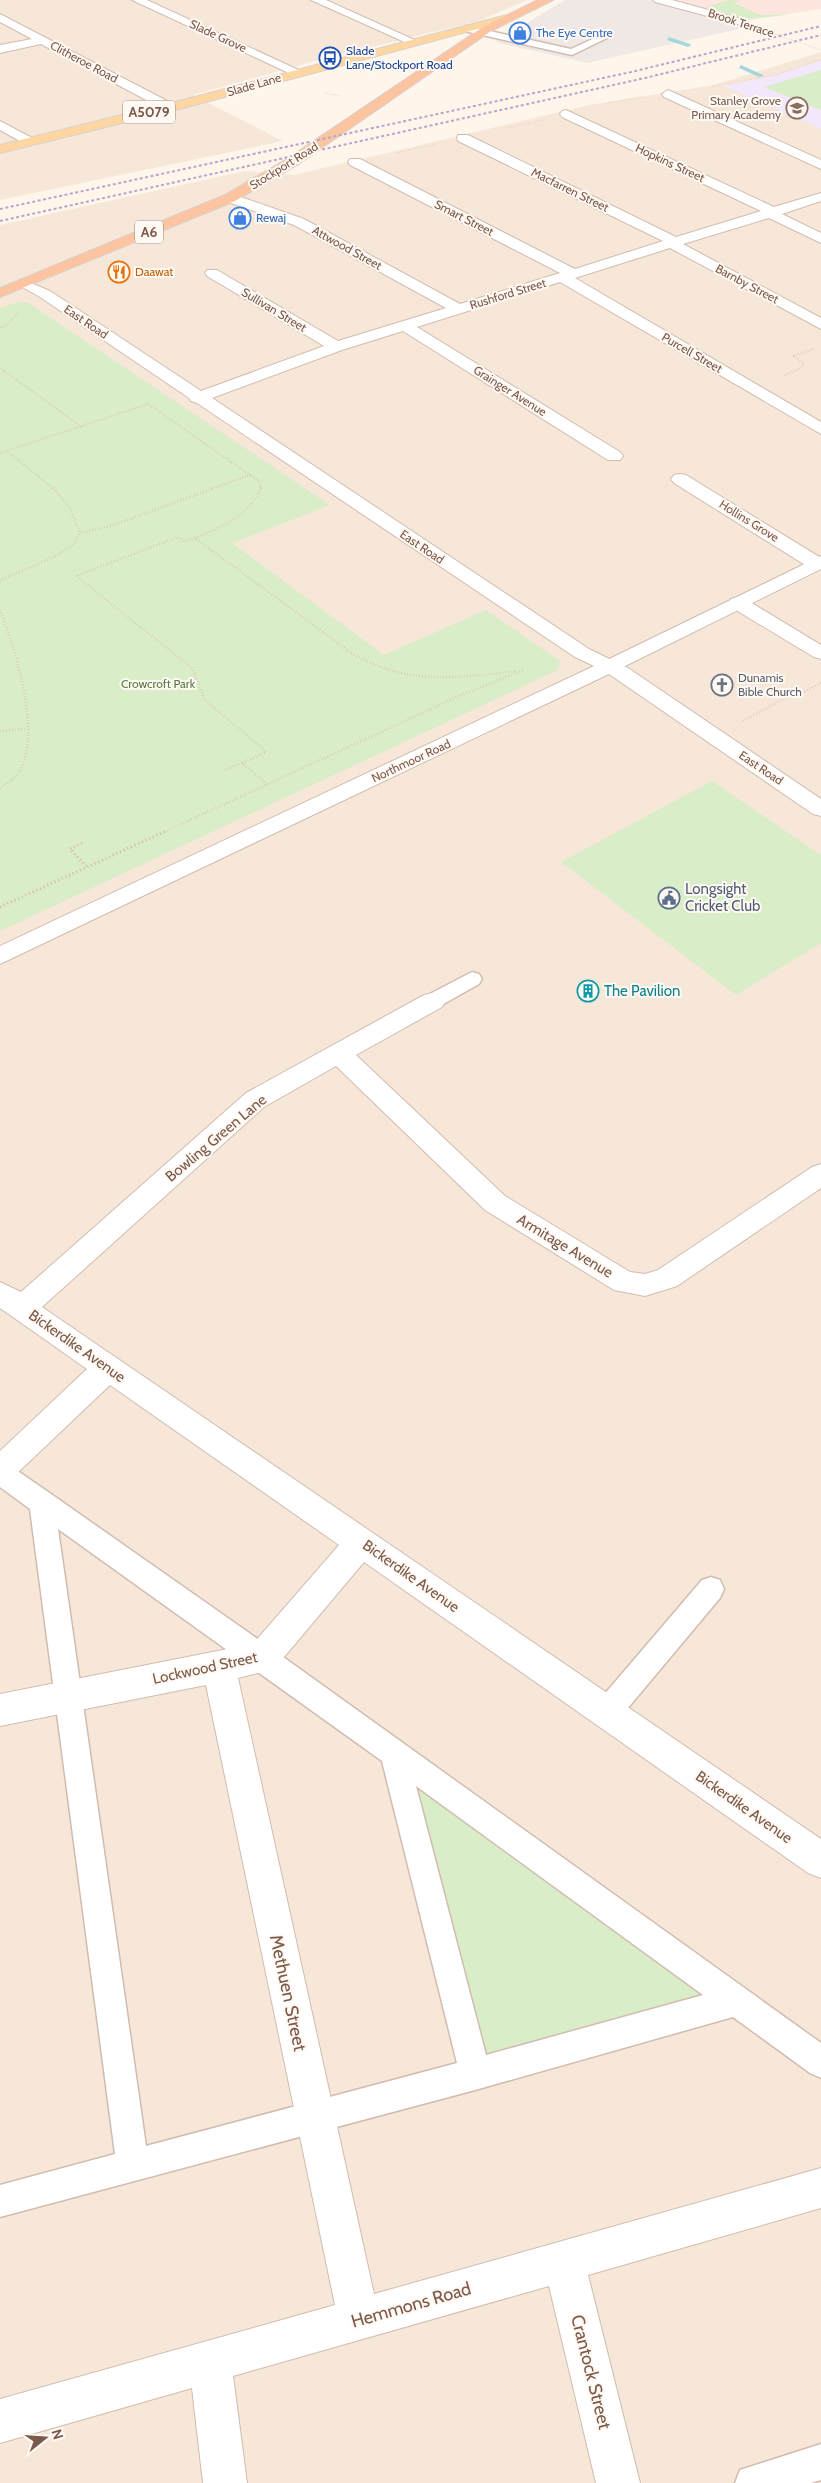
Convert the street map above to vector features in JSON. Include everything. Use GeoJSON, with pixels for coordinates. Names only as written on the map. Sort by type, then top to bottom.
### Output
{"type":"FeatureCollection","features":[{"type":"Feature","properties":{"kind":"highway","name":"Stockport Road"},"geometry":{"type":"LineString","coordinates":[[0,293],[230,198],[292,162],[482,33],[507,18],[546,0]]}},
{"type":"Feature","properties":{"kind":"main road","name":"Slade Lane"},"geometry":{"type":"LineString","coordinates":[[0,149],[169,107],[507,18]]}},
{"type":"Feature","properties":{"kind":"main road"},"geometry":{"type":"LineString","coordinates":[[413,42],[441,44],[457,49]]}},
{"type":"Feature","properties":{"kind":"street","name":"Slade Grove"},"geometry":{"type":"LineString","coordinates":[[138,0],[297,72]]}},
{"type":"Feature","properties":{"kind":"street"},"geometry":{"type":"LineString","coordinates":[[317,0],[413,42]]}},
{"type":"Feature","properties":{"kind":"street","name":"Brook Terrace"},"geometry":{"type":"LineString","coordinates":[[659,0],[741,22]]}},
{"type":"Feature","properties":{"kind":"street"},"geometry":{"type":"LineString","coordinates":[[690,7],[712,0]]}},
{"type":"Feature","properties":{"kind":"street","name":"Clitheroe Road"},"geometry":{"type":"LineString","coordinates":[[0,17],[169,107]]}},
{"type":"Feature","properties":{"kind":"street"},"geometry":{"type":"LineString","coordinates":[[0,49],[42,40]]}},
{"type":"Feature","properties":{"kind":"street"},"geometry":{"type":"LineString","coordinates":[[668,94],[821,164]]}},
{"type":"Feature","properties":{"kind":"street","name":"Hopkins Street"},"geometry":{"type":"LineString","coordinates":[[566,114],[821,238]]}},
{"type":"Feature","properties":{"kind":"street"},"geometry":{"type":"LineString","coordinates":[[0,125],[29,142]]}},
{"type":"Feature","properties":{"kind":"street","name":"Macfarren Street"},"geometry":{"type":"LineString","coordinates":[[463,138],[674,243]]}},
{"type":"Feature","properties":{"kind":"street","name":"Smart Street"},"geometry":{"type":"LineString","coordinates":[[355,162],[568,275]]}},
{"type":"Feature","properties":{"kind":"street","name":"Rushford Street"},"geometry":{"type":"LineString","coordinates":[[198,398],[336,347],[821,197]]}},
{"type":"Feature","properties":{"kind":"street","name":"Attwood Street"},"geometry":{"type":"LineString","coordinates":[[230,198],[299,222],[459,309]]}},
{"type":"Feature","properties":{"kind":"street","name":"Barnby Street"},"geometry":{"type":"LineString","coordinates":[[674,243],[821,324]]}},
{"type":"Feature","properties":{"kind":"street","name":"Sullivan Street"},"geometry":{"type":"LineString","coordinates":[[212,273],[336,347]]}},
{"type":"Feature","properties":{"kind":"street","name":"Purcell Street"},"geometry":{"type":"LineString","coordinates":[[568,275],[821,429]]}},
{"type":"Feature","properties":{"kind":"street","name":"East Road"},"geometry":{"type":"LineString","coordinates":[[24,284],[45,294],[582,653],[621,672],[821,809]]}},
{"type":"Feature","properties":{"kind":"street","name":"Grainger Avenue"},"geometry":{"type":"LineString","coordinates":[[405,326],[614,456]]}},
{"type":"Feature","properties":{"kind":"street","name":"Hollins Grove"},"geometry":{"type":"LineString","coordinates":[[680,479],[819,563]]}},
{"type":"Feature","properties":{"kind":"street","name":"Northmoor Road"},"geometry":{"type":"LineString","coordinates":[[0,956],[608,667],[819,563]]}},
{"type":"Feature","properties":{"kind":"street"},"geometry":{"type":"LineString","coordinates":[[738,603],[820,651]]}},
{"type":"Feature","properties":{"kind":"street","name":"Bowling Green Lane"},"geometry":{"type":"LineString","coordinates":[[11,1300],[255,1100],[433,1001]]}},
{"type":"Feature","properties":{"kind":"street","name":"Armitage Avenue"},"geometry":{"type":"LineString","coordinates":[[338,1054],[495,1203],[624,1282],[646,1285],[667,1278],[821,1174]]}},
{"type":"Feature","properties":{"kind":"street","name":"Bickerdike Avenue"},"geometry":{"type":"LineString","coordinates":[[11,1300],[821,1860]]}},
{"type":"Feature","properties":{"kind":"street"},"geometry":{"type":"LineString","coordinates":[[0,1472],[108,1368]]}},
{"type":"Feature","properties":{"kind":"street","name":"Lockwood Street"},"geometry":{"type":"LineString","coordinates":[[0,1710],[262,1658],[362,1542]]}},
{"type":"Feature","properties":{"kind":"street","name":"Methuen Street"},"geometry":{"type":"LineString","coordinates":[[219,1666],[314,2118],[359,2320]]}},
{"type":"Feature","properties":{"kind":"street","name":"Hemmons Road"},"geometry":{"type":"LineString","coordinates":[[0,2422],[821,2188]]}},
{"type":"Feature","properties":{"kind":"street","name":"Crantock Street"},"geometry":{"type":"LineString","coordinates":[[564,2262],[618,2483]]}},
{"type":"Feature","properties":{"kind":"street"},"geometry":{"type":"LineString","coordinates":[[210,2362],[225,2483]]}},
{"type":"Feature","properties":{"kind":"lane"},"geometry":{"type":"LineString","coordinates":[[467,29],[572,52],[602,38]]}},
{"type":"Feature","properties":{"kind":"lane"},"geometry":{"type":"LineString","coordinates":[[433,1001],[472,979]]}},
{"type":"Feature","properties":{"kind":"lane"},"geometry":{"type":"LineString","coordinates":[[0,1472],[262,1658],[821,2062]]}},
{"type":"Feature","properties":{"kind":"lane"},"geometry":{"type":"LineString","coordinates":[[42,1502],[133,2166]]}},
{"type":"Feature","properties":{"kind":"lane"},"geometry":{"type":"LineString","coordinates":[[607,1712],[711,1589]]}},
{"type":"Feature","properties":{"kind":"lane"},"geometry":{"type":"LineString","coordinates":[[394,1754],[475,2074]]}},
{"type":"Feature","properties":{"kind":"lane"},"geometry":{"type":"LineString","coordinates":[[0,2201],[314,2118],[736,2001]]}},
{"type":"Feature","properties":{"kind":"lane"},"geometry":{"type":"LineString","coordinates":[[754,2483],[808,2471]]}},
{"type":"Feature","properties":{"kind":"path","name":"Brook Terrace"},"geometry":{"type":"LineString","coordinates":[[741,22],[821,50]]}},
{"type":"Feature","properties":{"kind":"path"},"geometry":{"type":"LineString","coordinates":[[0,328],[16,317],[20,309]]}},
{"type":"Feature","properties":{"kind":"path"},"geometry":{"type":"LineString","coordinates":[[751,388],[801,368],[804,364],[794,356],[821,346]]}},
{"type":"Feature","properties":{"kind":"path"},"geometry":{"type":"LineString","coordinates":[[0,368],[82,427]]}},
{"type":"Feature","properties":{"kind":"path"},"geometry":{"type":"LineString","coordinates":[[0,453],[148,404],[259,481],[262,489],[242,514],[231,522],[185,542],[178,537],[76,576],[192,668],[205,700],[266,752],[225,770]]}},
{"type":"Feature","properties":{"kind":"path"},"geometry":{"type":"LineString","coordinates":[[0,580],[52,558],[72,546],[80,533],[77,518],[61,497],[32,470],[7,452]]}},
{"type":"Feature","properties":{"kind":"path"},"geometry":{"type":"LineString","coordinates":[[80,533],[111,526],[250,475]]}},
{"type":"Feature","properties":{"kind":"path"},"geometry":{"type":"LineString","coordinates":[[0,907],[459,696],[523,670],[435,678],[409,676],[376,668],[350,652],[195,538]]}},
{"type":"Feature","properties":{"kind":"path"},"geometry":{"type":"LineString","coordinates":[[0,610],[18,657],[26,729],[26,745],[21,770],[14,778],[0,788]]}},
{"type":"Feature","properties":{"kind":"path"},"geometry":{"type":"LineString","coordinates":[[714,736],[791,695],[798,695],[821,683]]}},
{"type":"Feature","properties":{"kind":"path"},"geometry":{"type":"LineString","coordinates":[[0,731],[26,729]]}},
{"type":"Feature","properties":{"kind":"path"},"geometry":{"type":"LineString","coordinates":[[242,763],[268,785]]}},
{"type":"Feature","properties":{"kind":"path"},"geometry":{"type":"LineString","coordinates":[[82,843],[70,849],[86,866]]}},
{"type":"Feature","properties":{"kind":"shaded area"},"geometry":{"type":"Polygon","coordinates":[[[0,0],[527,0],[479,21],[315,61],[193,95],[283,141],[0,200],[0,0]]]}},
{"type":"Feature","properties":{"kind":"shaded area"},"geometry":{"type":"Polygon","coordinates":[[[565,0],[651,0],[702,13],[744,28],[587,63],[495,42],[565,0]]]}},
{"type":"Feature","properties":{"kind":"shaded area"},"geometry":{"type":"Polygon","coordinates":[[[671,0],[821,0],[821,9],[745,20],[671,0]]]}},
{"type":"Feature","properties":{"kind":"shaded area"},"geometry":{"type":"Polygon","coordinates":[[[821,52],[821,2483],[0,2483],[0,225],[245,171],[294,175],[589,105],[714,85],[821,52]]]}},
{"type":"Feature","properties":{"kind":"shaded area","name":"Stanley Grove Primary Academy"},"geometry":{"type":"Polygon","coordinates":[[[821,61],[821,129],[724,86],[776,75],[821,61]]]}},
{"type":"Feature","properties":{"kind":"green space"},"geometry":{"type":"Polygon","coordinates":[[[729,0],[742,1],[734,3],[761,15],[792,14],[745,20],[706,7],[729,0]]]}},
{"type":"Feature","properties":{"kind":"green space"},"geometry":{"type":"Polygon","coordinates":[[[821,70],[821,110],[764,87],[821,70]]]}},
{"type":"Feature","properties":{"kind":"green space","name":"Crowcroft Park"},"geometry":{"type":"Polygon","coordinates":[[[18,302],[27,302],[330,505],[232,543],[384,655],[486,610],[560,661],[558,670],[0,931],[0,308],[18,302]]]}},
{"type":"Feature","properties":{"kind":"green space"},"geometry":{"type":"Polygon","coordinates":[[[712,781],[821,855],[821,943],[736,995],[561,862],[712,781]]]}},
{"type":"Feature","properties":{"kind":"green space"},"geometry":{"type":"Polygon","coordinates":[[[394,1754],[736,2001],[475,2074],[394,1754]]]}},
{"type":"Feature","properties":{"kind":"waterway"},"geometry":{"type":"LineString","coordinates":[[669,39],[688,45]]}},
{"type":"Feature","properties":{"kind":"waterway"},"geometry":{"type":"LineString","coordinates":[[741,67],[761,76]]}},
{"type":"Feature","properties":{"kind":"railway"},"geometry":{"type":"LineString","coordinates":[[0,209],[631,72],[821,26]]}},
{"type":"Feature","properties":{"kind":"railway"},"geometry":{"type":"LineString","coordinates":[[0,221],[645,78],[821,35]]}},
{"type":"Feature","properties":{"kind":"place","name":"The Eye Centre"},"geometry":{"type":"Point","coordinates":[520,33]}},
{"type":"Feature","properties":{"kind":"place","name":"Slade Lane/Stockport Road"},"geometry":{"type":"Point","coordinates":[330,58]}},
{"type":"Feature","properties":{"kind":"place","name":"Stanley Grove Primary Academy"},"geometry":{"type":"Point","coordinates":[797,108]}},
{"type":"Feature","properties":{"kind":"place","name":"Rewaj"},"geometry":{"type":"Point","coordinates":[240,218]}},
{"type":"Feature","properties":{"kind":"place","name":"Daawat"},"geometry":{"type":"Point","coordinates":[119,272]}},
{"type":"Feature","properties":{"kind":"place","name":"Dunamis Bible Church"},"geometry":{"type":"Point","coordinates":[722,685]}},
{"type":"Feature","properties":{"kind":"place","name":"Longsight Cricket Club"},"geometry":{"type":"Point","coordinates":[669,898]}},
{"type":"Feature","properties":{"kind":"place","name":"The Pavilion"},"geometry":{"type":"Point","coordinates":[588,991]}}]}
